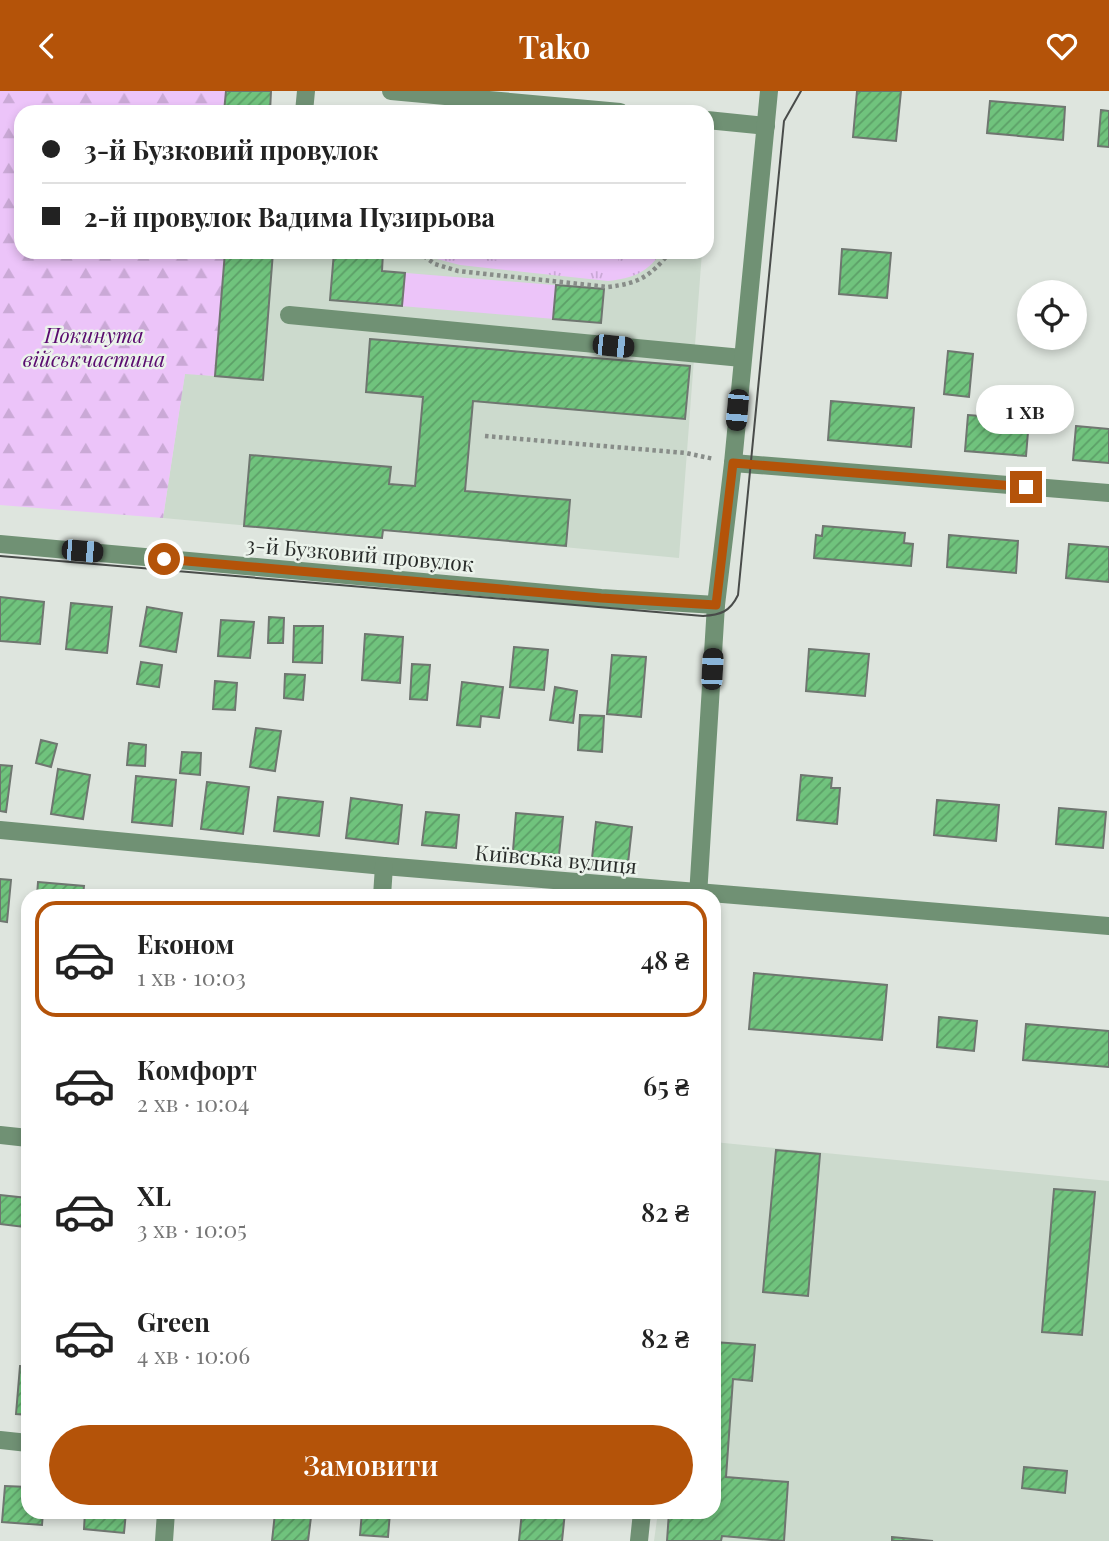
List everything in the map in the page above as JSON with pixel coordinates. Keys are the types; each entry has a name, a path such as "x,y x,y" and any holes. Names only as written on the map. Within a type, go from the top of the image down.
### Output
{"street":[{"path":"391,91 501,96 568,105"},
{"path":"698,889 716,605 733,463 769,91"},
{"path":"714,121 766,125"},
{"path":"289,315 742,358"},
{"path":"733,463 1109,493"},
{"name":"3-й Бузковий провулок","path":"0,544 601,598 716,605"},
{"name":"Київська вулиця","path":"0,830 642,889"},
{"path":"382,889 384,866"},
{"name":"Київська вулиця","path":"721,896 1109,926"},
{"path":"0,1135 21,1137"},
{"path":"0,1440 21,1442"},
{"path":"163,1541 165,1519"},
{"path":"639,1541 641,1519"}],"path":[{"path":"428,259 458,271 608,287 633,284 655,271 664,259"},
{"path":"485,436 686,453 733,463"}],"shaded area":[{"path":"224,259 701,259 679,558 384,530 382,538 163,518 185,373 214,376"},
{"path":"721,1143 1109,1181 1109,1541 654,1541 657,1519 721,1519"}],"green space":[{"name":"Покинута військчастина","path":"0,91 226,91 225,105 14,105 14,259 224,259 215,376 185,374 163,518 0,505"},
{"path":"333,259 383,259 382,271 604,289 601,323 330,300"},
{"path":"437,259 656,259 639,273 608,281 460,265"},
{"path":"489,259 618,259 617,273"}],"building":[{"path":"226,91 271,91 270,105 225,105"},
{"path":"857,91 901,91 896,141 853,137"},
{"path":"990,101 1065,107 1063,140 987,133"},
{"path":"1101,110 1109,111 1109,147 1098,146"},
{"path":"842,249 891,253 887,298 839,294"},
{"path":"224,259 272,259 263,380 215,376"},
{"path":"333,259 383,259 382,271 405,273 402,306 330,300"},
{"path":"556,285 604,289 601,323 553,319"},
{"path":"370,339 690,366 685,419 473,401 465,491 570,500 566,546 383,530 382,538 244,526 250,455 391,467 389,484 415,486 423,397 366,392"},
{"path":"948,351 973,354 969,397 944,394"},
{"path":"831,401 914,408 911,447 828,440"},
{"path":"968,415 1029,420 1026,456 965,451"},
{"path":"1076,426 1109,429 1109,463 1073,460"},
{"path":"823,526 905,533 904,543 913,544 911,566 814,558 816,535 822,536"},
{"path":"949,535 1018,541 1016,573 947,567"},
{"path":"1069,544 1109,547 1109,582 1066,578"},
{"path":"0,597 44,602 40,644 0,641"},
{"path":"71,603 112,607 107,653 66,649"},
{"path":"147,607 182,613 176,652 140,646"},
{"path":"269,617 284,618 283,643 268,643"},
{"path":"221,620 254,622 250,658 218,656"},
{"path":"294,626 323,626 322,663 293,662"},
{"path":"365,634 403,637 400,683 362,680"},
{"path":"514,647 548,650 544,690 510,687"},
{"path":"809,649 869,654 865,696 806,691"},
{"path":"612,655 646,657 641,717 607,714"},
{"path":"141,662 162,665 159,687 137,684"},
{"path":"412,664 430,665 427,700 410,699"},
{"path":"285,674 305,675 303,700 284,698"},
{"path":"215,681 237,683 235,710 213,709"},
{"path":"462,682 503,687 499,718 481,716 480,727 457,725"},
{"path":"555,687 577,691 573,723 550,720"},
{"path":"580,715 604,716 602,752 578,750"},
{"path":"256,728 281,731 275,771 250,767"},
{"path":"41,740 57,744 51,767 36,763"},
{"path":"129,743 146,745 145,766 127,765"},
{"path":"182,752 201,753 200,775 180,773"},
{"path":"0,765 12,766 6,812 0,811"},
{"path":"58,769 90,775 83,819 51,814"},
{"path":"801,775 832,778 831,788 840,788 837,824 797,820"},
{"path":"136,776 176,780 172,826 132,822"},
{"path":"207,782 249,787 243,834 201,829"},
{"path":"278,797 323,802 319,836 274,831"},
{"path":"351,798 402,805 398,844 346,838"},
{"path":"937,800 999,805 996,841 934,835"},
{"path":"1059,808 1106,812 1103,848 1056,844"},
{"path":"426,812 459,815 456,848 422,845"},
{"path":"516,813 563,817 559,855 513,851"},
{"path":"596,822 632,827 628,863 592,858"},
{"path":"0,879 11,880 7,922 0,921"},
{"path":"38,882 84,886 84,889 38,889"},
{"path":"754,973 887,985 882,1040 749,1029"},
{"path":"939,1017 977,1021 974,1051 937,1047"},
{"path":"1026,1024 1109,1031 1109,1067 1023,1060"},
{"path":"776,1150 820,1154 808,1296 763,1292"},
{"path":"1054,1189 1095,1192 1082,1335 1042,1332"},
{"path":"0,1195 21,1197 21,1227 0,1224"},
{"path":"721,1343 755,1345 752,1381 733,1379 726,1477 788,1482 784,1541 722,1536 721,1541 667,1541 669,1519 721,1519"},
{"path":"20,1366 21,1414 16,1414"},
{"path":"1024,1467 1067,1471 1065,1493 1022,1488"},
{"path":"5,1486 21,1487 21,1519 42,1519 42,1525 2,1522"},
{"path":"85,1519 125,1519 124,1533 84,1529"},
{"path":"274,1519 311,1519 308,1541 272,1541"},
{"path":"361,1519 389,1519 388,1537 360,1535"},
{"path":"521,1519 564,1519 562,1541 519,1541"},
{"path":"892,1537 933,1541 892,1541"}],"tram line":[{"path":"0,556 703,616 724,611 738,595 784,121 801,91"}],"route":[{"path":"164,559 601,598 716,605 733,463 1026,487"}]}
